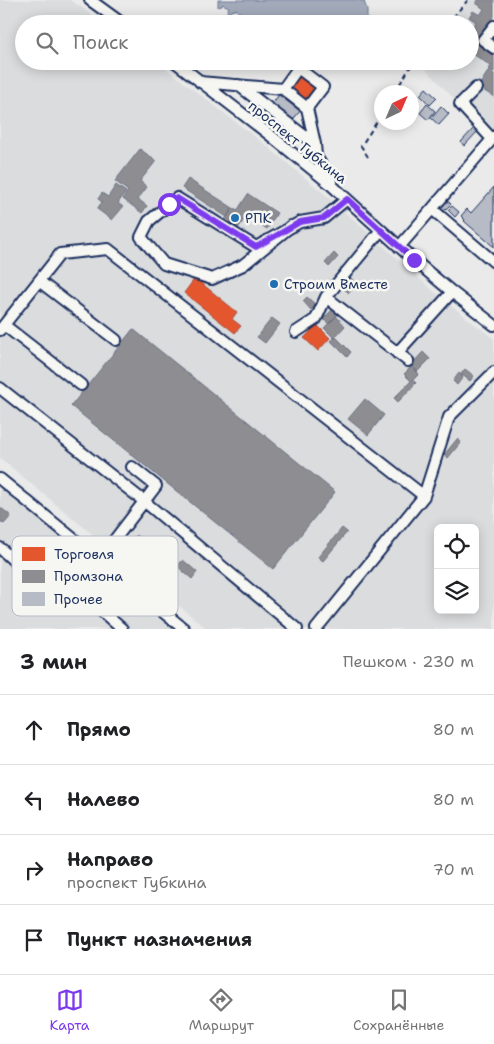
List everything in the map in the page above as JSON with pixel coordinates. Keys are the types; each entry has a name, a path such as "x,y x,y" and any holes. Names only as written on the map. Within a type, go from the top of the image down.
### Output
{"street":[{"path":"90,0 111,15"},
{"path":"494,26 483,40 494,48"},
{"name":"проспект Губкина","path":"185,70 270,135 337,190 399,247 494,325"},
{"path":"283,89 297,70"},
{"path":"301,70 323,87 307,108"},
{"path":"200,82 283,89 307,108 316,156 337,190"},
{"path":"238,85 315,144"},
{"path":"399,247 493,138 460,104 476,88"},
{"path":"291,226 243,265 212,278 164,264 141,237 149,221 177,198 256,247 291,226 300,222 324,218 347,199"},
{"path":"432,208 494,262"},
{"path":"296,332 316,319 326,297 381,230"},
{"path":"81,386 2,328 60,254 108,249 424,496"},
{"path":"39,281 116,340"},
{"path":"397,353 452,292"},
{"path":"326,297 408,360"},
{"path":"316,629 424,496 449,417 494,372"},
{"path":"0,388 145,502 297,629"},
{"path":"118,536 156,486 132,467"},
{"path":"0,479 70,536"},
{"path":"0,548 12,559"},
{"path":"107,616 122,629"},
{"path":"168,616 184,629"}],"path":[{"path":"455,15 468,0"},
{"path":"399,85 408,70"},
{"path":"368,157 361,146 374,126"}],"shaded area":[{"path":"0,0 70,0 92,15 15,15 15,70 168,70 263,143 321,191 445,301 494,339 494,629 207,629 178,605 178,536 94,536 0,458"},
{"path":"468,0 494,0 494,140 427,70 479,70 479,15 455,15"},
{"path":"0,470 80,536 12,536 12,616 176,616 192,629 0,629"}],"water":[{"path":"218,0 359,0 364,1 367,15 246,15 237,11 237,9 229,13 227,12 229,7 222,4 222,6 218,7"}],"building: Торговля":[{"path":"299,76 314,88 305,100 290,88"},
{"path":"195,278 237,312 232,319 241,326 235,333 184,293"},
{"path":"317,325 330,338 318,351 304,338"}],"building: Промзона":[{"path":"478,0 494,0 494,16 479,38 479,15 470,15 473,11 480,15 484,9 476,3"},
{"path":"479,45 494,55 494,72 489,69 491,66 479,58"},
{"path":"489,70 494,74 494,97 478,87"},
{"path":"140,149 156,161 140,181 147,187 138,199 147,206 142,213 123,199 128,191 115,181"},
{"path":"188,179 233,208 227,217 182,188"},
{"path":"116,185 126,192 118,203 123,207 112,220 97,209 102,202 98,199 102,193 108,197"},
{"path":"248,194 277,213 267,229 247,215 237,230 224,221 233,208 237,211"},
{"path":"334,253 338,257 329,267 325,263"},
{"path":"351,278 357,285 349,293 342,287"},
{"path":"307,297 316,305 311,310 303,301"},
{"path":"333,309 338,314 329,324 323,319"},
{"path":"336,316 345,326 334,338 324,328"},
{"path":"272,318 280,324 265,343 257,337"},
{"path":"133,329 335,492 273,569 71,406"},
{"path":"336,337 351,352 347,357 331,341"},
{"path":"423,352 430,359 417,372 411,365"},
{"path":"412,366 419,374 413,380 416,383 398,402 394,398 411,381 404,374"},
{"path":"465,369 474,376 470,381 461,374"},
{"path":"459,373 463,377 457,385 453,381"},
{"path":"365,399 384,415 368,435 348,419"},
{"path":"457,439 461,442 448,458 444,455"},
{"path":"0,507 11,516 4,524 0,521"},
{"path":"342,528 347,532 323,561 318,557"},
{"path":"183,560 197,572 192,579 178,565"}],"building: Прочее":[{"path":"426,88 437,98 430,105 420,95"},
{"path":"279,95 300,111 291,122 270,106"},
{"path":"427,104 435,111 428,120 420,113"},
{"path":"441,106 449,114 439,125 431,118"},
{"path":"474,128 478,131 464,146 461,142"},
{"path":"494,187 494,247 464,221 461,216 467,209 471,213"},
{"path":"445,199 451,204 442,213 437,208"},
{"path":"452,206 459,212 455,217 448,210"}],"place":[{"name":"РПК","path":"235,218"},
{"name":"Строим Вместе","path":"274,284"}],"route":[{"path":"169,204 177,198 256,247 300,222 324,218 347,199 414,260"}]}
